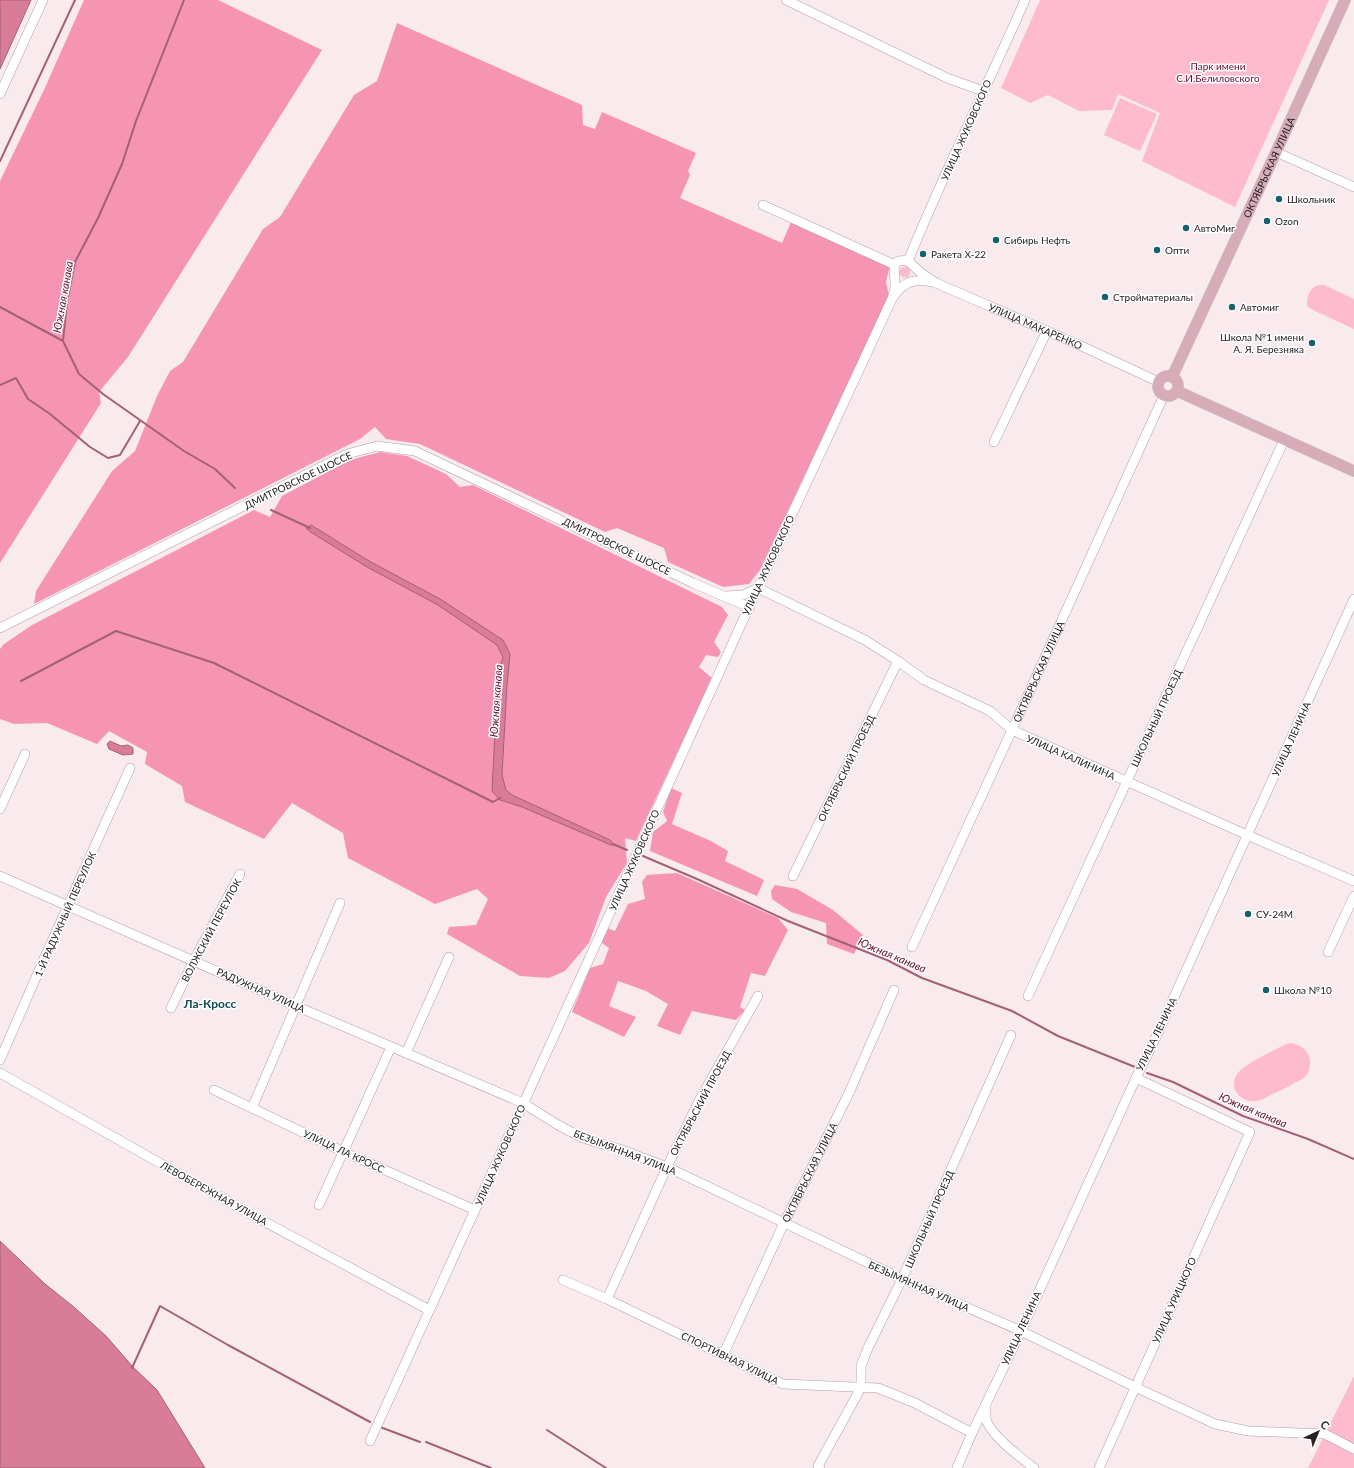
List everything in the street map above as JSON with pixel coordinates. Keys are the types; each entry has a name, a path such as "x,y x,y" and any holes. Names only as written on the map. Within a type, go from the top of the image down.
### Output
{"main road":[{"name":"ОКТЯБРЬСКАЯ УЛИЦА","path":"1172,377 1345,0"},
{"path":"1164,377 1172,377 1178,383 1177,391 1171,396 1164,395 1158,390 1159,382 1164,377"},
{"path":"1177,391 1354,471"}],"street":[{"path":"0,94 43,0"},
{"path":"786,0 947,78 983,91"},
{"name":"УЛИЦА ЖУКОВСКОГО","path":"912,264 921,229 1026,0"},
{"path":"1276,152 1354,187"},
{"path":"763,205 895,265"},
{"path":"891,301 896,293 909,282 915,277 916,272 912,264 901,261 895,265 893,271 894,278 900,282 909,282 923,281 936,283"},
{"name":"УЛИЦА МАКАРЕНКО","path":"912,264 921,273 936,283 1159,382"},
{"name":"УЛИЦА ЖУКОВСКОГО","path":"370,1441 748,607 891,301 895,285 894,278"},
{"path":"994,442 1047,331"},
{"name":"ОКТЯБРЬСКАЯ УЛИЦА","path":"912,947 1164,395"},
{"name":"ШКОЛЬНЫЙ ПРОЕЗД","path":"1028,996 1284,440"},
{"name":"ДМИТРОВСКОЕ ШОССЕ","path":"0,628 348,454 377,446 415,451 722,596 743,595 758,588"},
{"name":"УЛИЦА КАЛИНИНА","path":"758,588 865,640 924,680 990,711 1012,730 1126,782 1354,881"},
{"path":"722,596 748,607"},
{"name":"УЛИЦА ЛЕНИНА","path":"956,1468 1021,1331 1156,1037 1354,599"},
{"name":"ОКТЯБРЬСКИЙ ПРОЕЗД","path":"793,876 898,661"},
{"path":"0,809 26,754"},
{"name":"1-Й РАДУЖНЫЙ ПЕРЕУЛОК","path":"0,1060 130,768"},
{"name":"ВОЛЖСКИЙ ПЕРЕУЛОК","path":"171,1008 194,960 240,874"},
{"name":"РАДУЖНАЯ УЛИЦА","path":"0,876 296,1006 523,1103"},
{"path":"1328,952 1354,896"},
{"path":"252,1108 340,903"},
{"path":"406,1052 449,957"},
{"name":"ОКТЯБРЬСКАЯ УЛИЦА","path":"723,1355 784,1223 849,1093 894,990"},
{"name":"ОКТЯБРЬСКИЙ ПРОЕЗД","path":"607,1299 667,1167 699,1102 758,996"},
{"name":"ШКОЛЬНЫЙ ПРОЕЗД","path":"819,1467 861,1386 861,1366 868,1348 902,1279 1011,1035"},
{"path":"319,1205 391,1047"},
{"name":"ЛЕВОБЕРЕЖНАЯ УЛИЦА","path":"0,1073 254,1216 429,1310"},
{"name":"УЛИЦА УРИЦКОГО","path":"1099,1468 1250,1132 1136,1078"},
{"name":"УЛИЦА ЛА КРОСС","path":"214,1090 344,1152 475,1210"},
{"name":"БЕЗЫМЯННАЯ УЛИЦА","path":"523,1103 558,1126 583,1138 622,1150 667,1167 902,1279 1021,1331 1214,1424 1248,1431 1325,1434 1354,1449"},
{"name":"СПОРТИВНАЯ УЛИЦА","path":"563,1280 607,1299 783,1384 861,1386 878,1388 915,1403 972,1433"},
{"path":"986,1405 986,1420 992,1431 1034,1468"}],"green space":[{"name":"Парк имени С.И.Белиловского","path":"1040,0 1329,0 1235,207 1142,161 1160,113 1118,94 1112,110 1079,111 1048,95 1030,103 1001,88"},
{"path":"1120,98 1157,114 1140,151 1104,135"},
{"path":"903,267 907,267 909,268 909,276 903,277 900,274 900,270"},
{"path":"1318,285 1324,285 1354,299 1354,329 1307,306 1309,293 1312,288"},
{"path":"1291,1043 1303,1048 1309,1057 1310,1066 1305,1077 1265,1098 1254,1101 1242,1098 1236,1092 1234,1080 1244,1067 1284,1045"},
{"path":"1354,1376 1354,1468 1308,1468"}],"shaded area":[{"path":"0,0 31,0 0,69"},
{"path":"84,0 218,0 322,50 128,357 99,392 101,403 0,563 0,181 43,92"},
{"path":"397,23 582,105 583,125 595,129 602,112 696,153 688,171 690,175 680,198 782,243 791,222 890,265 886,282 889,296 760,570 749,584 723,587 668,562 664,548 617,528 605,532 420,444 386,439 375,427 360,439 34,604 36,591 112,471 135,451 157,396 170,371 183,362 263,229 280,217 354,95 377,81"},
{"path":"380,452 407,456 446,474 460,487 473,485 722,607 728,615 714,642 721,652 718,657 706,655 699,667 712,678 636,841 625,838 627,863 606,897 589,943 565,971 549,978 520,976 447,934 449,927 476,925 488,899 477,889 435,904 348,858 343,833 292,803 264,839 185,802 182,786 145,764 147,752 109,731 97,744 47,723 14,724 0,719 0,649 4,644 32,625 254,510 270,517 282,496 350,460"},
{"path":"311,525 369,561 440,599 503,640 510,654 502,775 506,790 512,795 610,840 614,845 522,807 500,800 492,791 498,674 503,657 497,645 438,605 367,567 309,531 306,528"},
{"path":"110,741 121,746 128,745 133,748 133,754 123,755 109,749 107,744"},
{"path":"671,788 682,793 672,824 711,841 728,851 725,861 764,880 757,896 650,851 653,832 667,821 663,812"},
{"path":"677,873 778,918 788,930 765,976 751,973 740,1007 745,1010 736,1020 692,1011 680,1035 657,1026 668,1004 646,991 618,981 609,1006 636,1017 624,1037 572,1012 590,968 603,964 609,948 598,940 605,927 615,931 628,904 645,899 642,882 647,875"},
{"path":"775,885 797,889 833,910 863,935 854,954 827,944 826,923 791,912 772,899 771,891"},
{"path":"0,1241 45,1284 106,1336 133,1367 157,1390 205,1468 0,1468"}],"waterway":[{"path":"0,161 75,0"},
{"name":"Южная канава","path":"184,0 136,121 122,164 98,218 75,262 67,302 63,341 79,374 103,394 184,451 215,469 235,488"},
{"path":"0,307 63,341"},
{"path":"0,385 16,378 28,399 50,414 90,447 108,458 120,455 140,421"},
{"name":"Южная канава","path":"271,510 310,528"},
{"path":"21,681 116,631 214,663 493,802 500,798"},
{"name":"Южная канава","path":"613,844 627,850"},
{"name":"Южная канава","path":"643,856 788,921 887,960 922,978 1012,1011 1058,1036 1135,1067"},
{"name":"Южная канава","path":"1147,1073 1173,1082 1243,1116 1308,1139 1354,1159"},
{"path":"132,1368 160,1306 228,1345 370,1422"},
{"path":"380,1427 420,1442"},
{"path":"547,1430 606,1468"},
{"path":"426,1442 491,1468"}],"place":[{"name":"Школьник","path":"1279,199"},
{"name":"Ozon","path":"1267,221"},
{"name":"АвтоМиг","path":"1186,228"},
{"name":"Сибирь Нефть","path":"996,240"},
{"name":"Опти","path":"1157,250"},
{"name":"Ракета Х-22","path":"923,254"},
{"name":"Стройматериалы","path":"1105,297"},
{"name":"Автомиг","path":"1232,307"},
{"name":"Школа №1 имени А. Я. Березняка","path":"1312,343"},
{"name":"СУ-24М","path":"1248,914"},
{"name":"Школа №10","path":"1266,990"}],"district":[{"name":"Ла-Кросс","path":"210,1004"}]}
